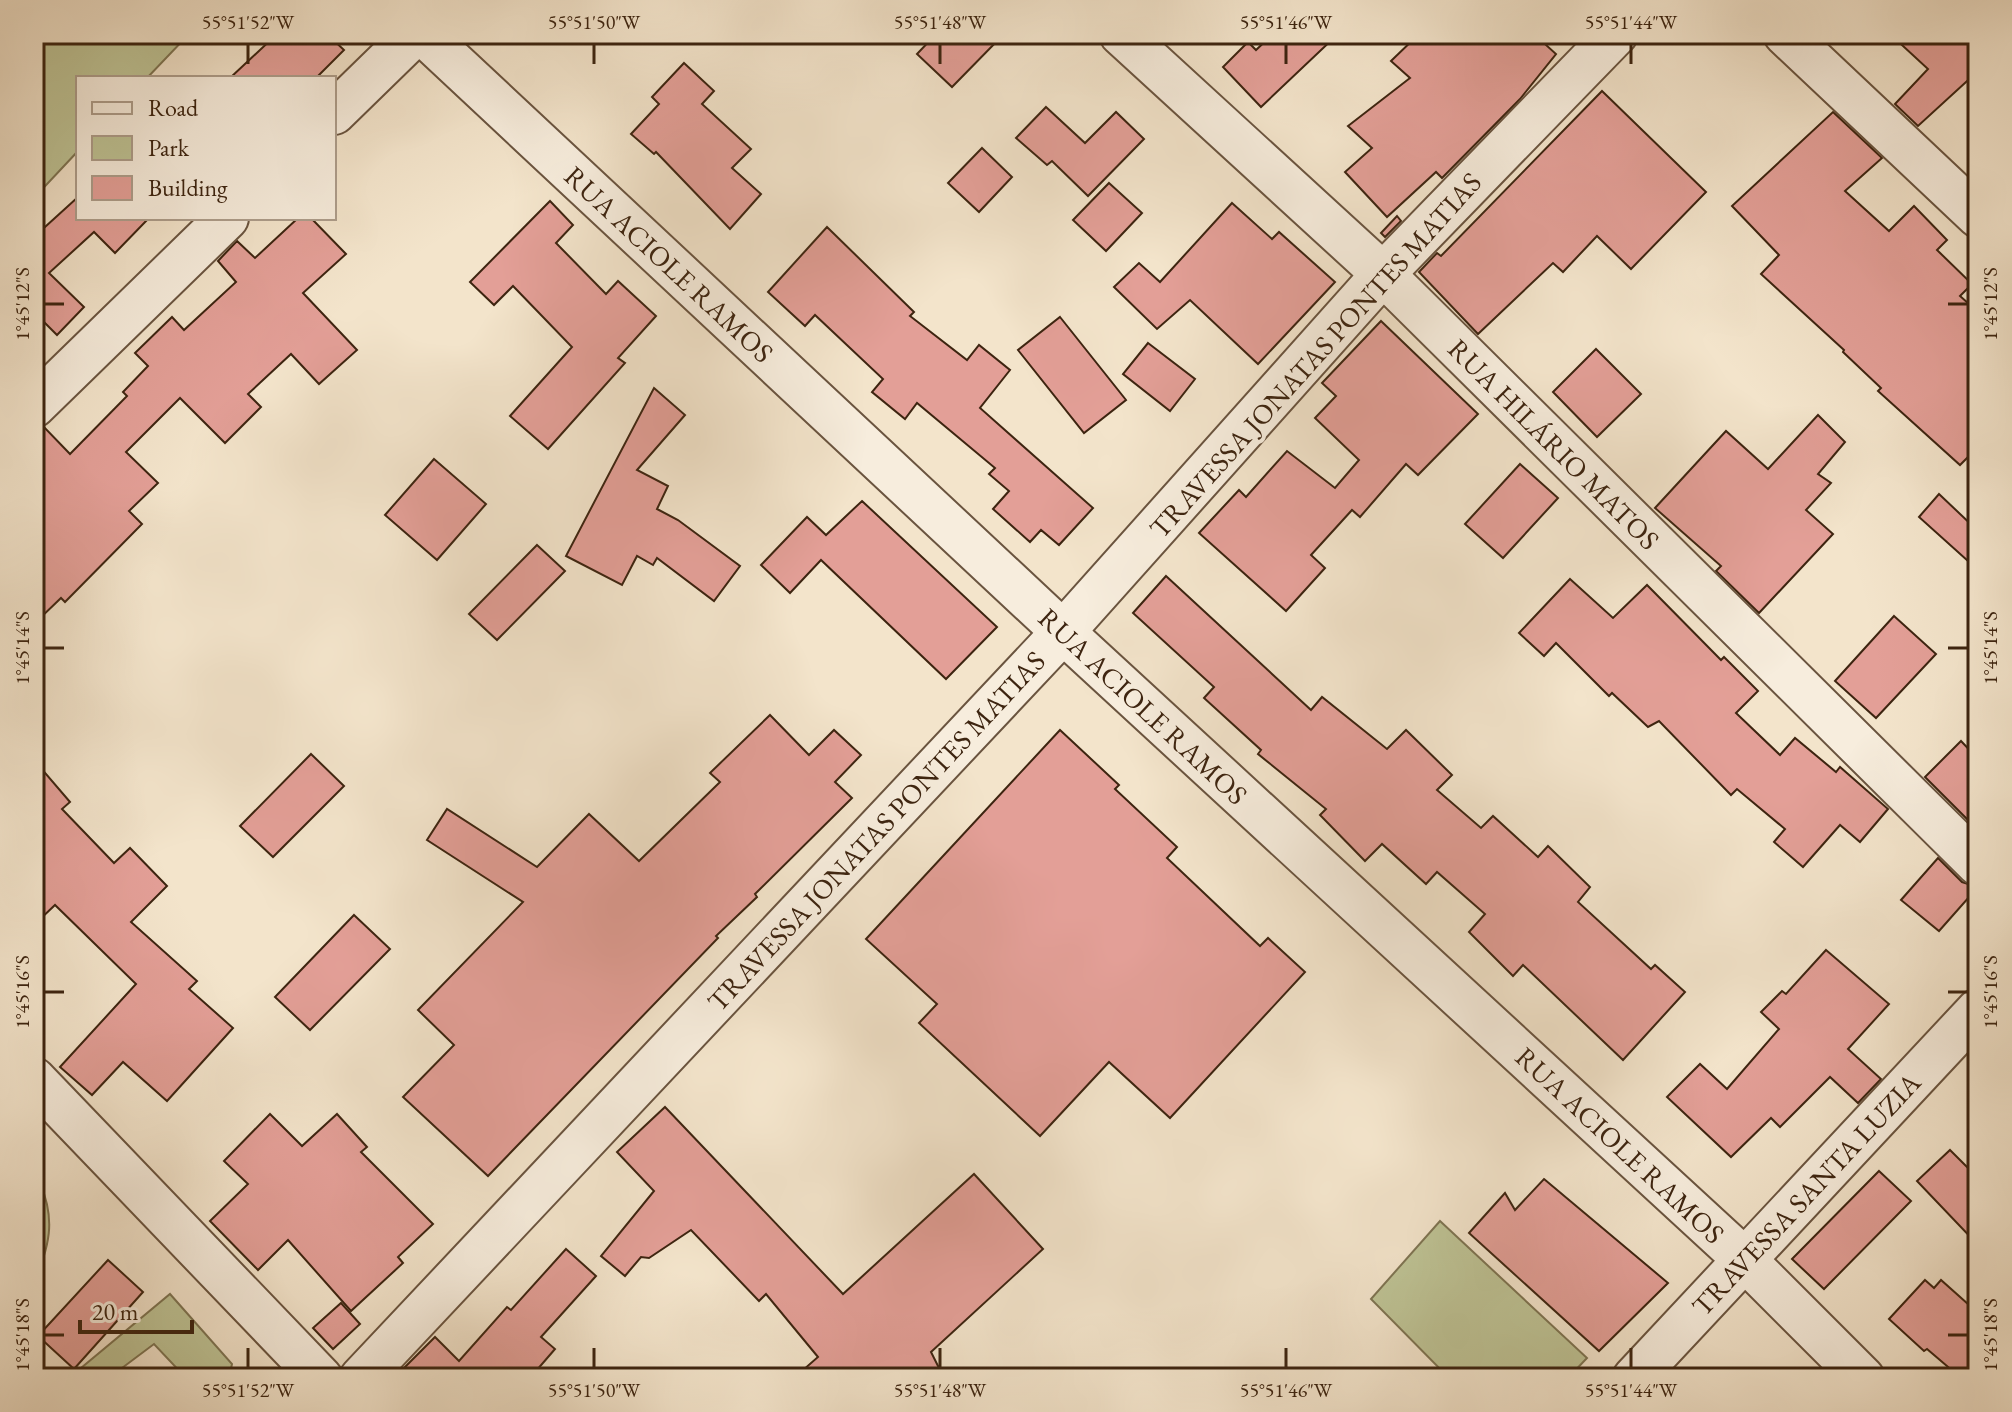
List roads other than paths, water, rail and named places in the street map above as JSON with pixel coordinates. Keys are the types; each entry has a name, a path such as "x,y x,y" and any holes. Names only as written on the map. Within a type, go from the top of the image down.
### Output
{"street":[{"path":"336,111 415,34"},
{"name":"RUA ACIOLE RAMOS","path":"423,34 1063,632 1744,1259 1863,1378"},
{"name":"RUA HILÁRIO MATOS","path":"1121,34 1383,274 1978,864"},
{"name":"TRAVESSA JONATAS PONTES MATIAS","path":"361,1378 1063,632 1383,274 1616,34"},
{"path":"1785,34 1978,216"},
{"path":"34,406 225,220"},
{"name":"TRAVESSA SANTA LUZIA","path":"1634,1378 1978,1010"},
{"path":"34,1079 321,1378"}]}
